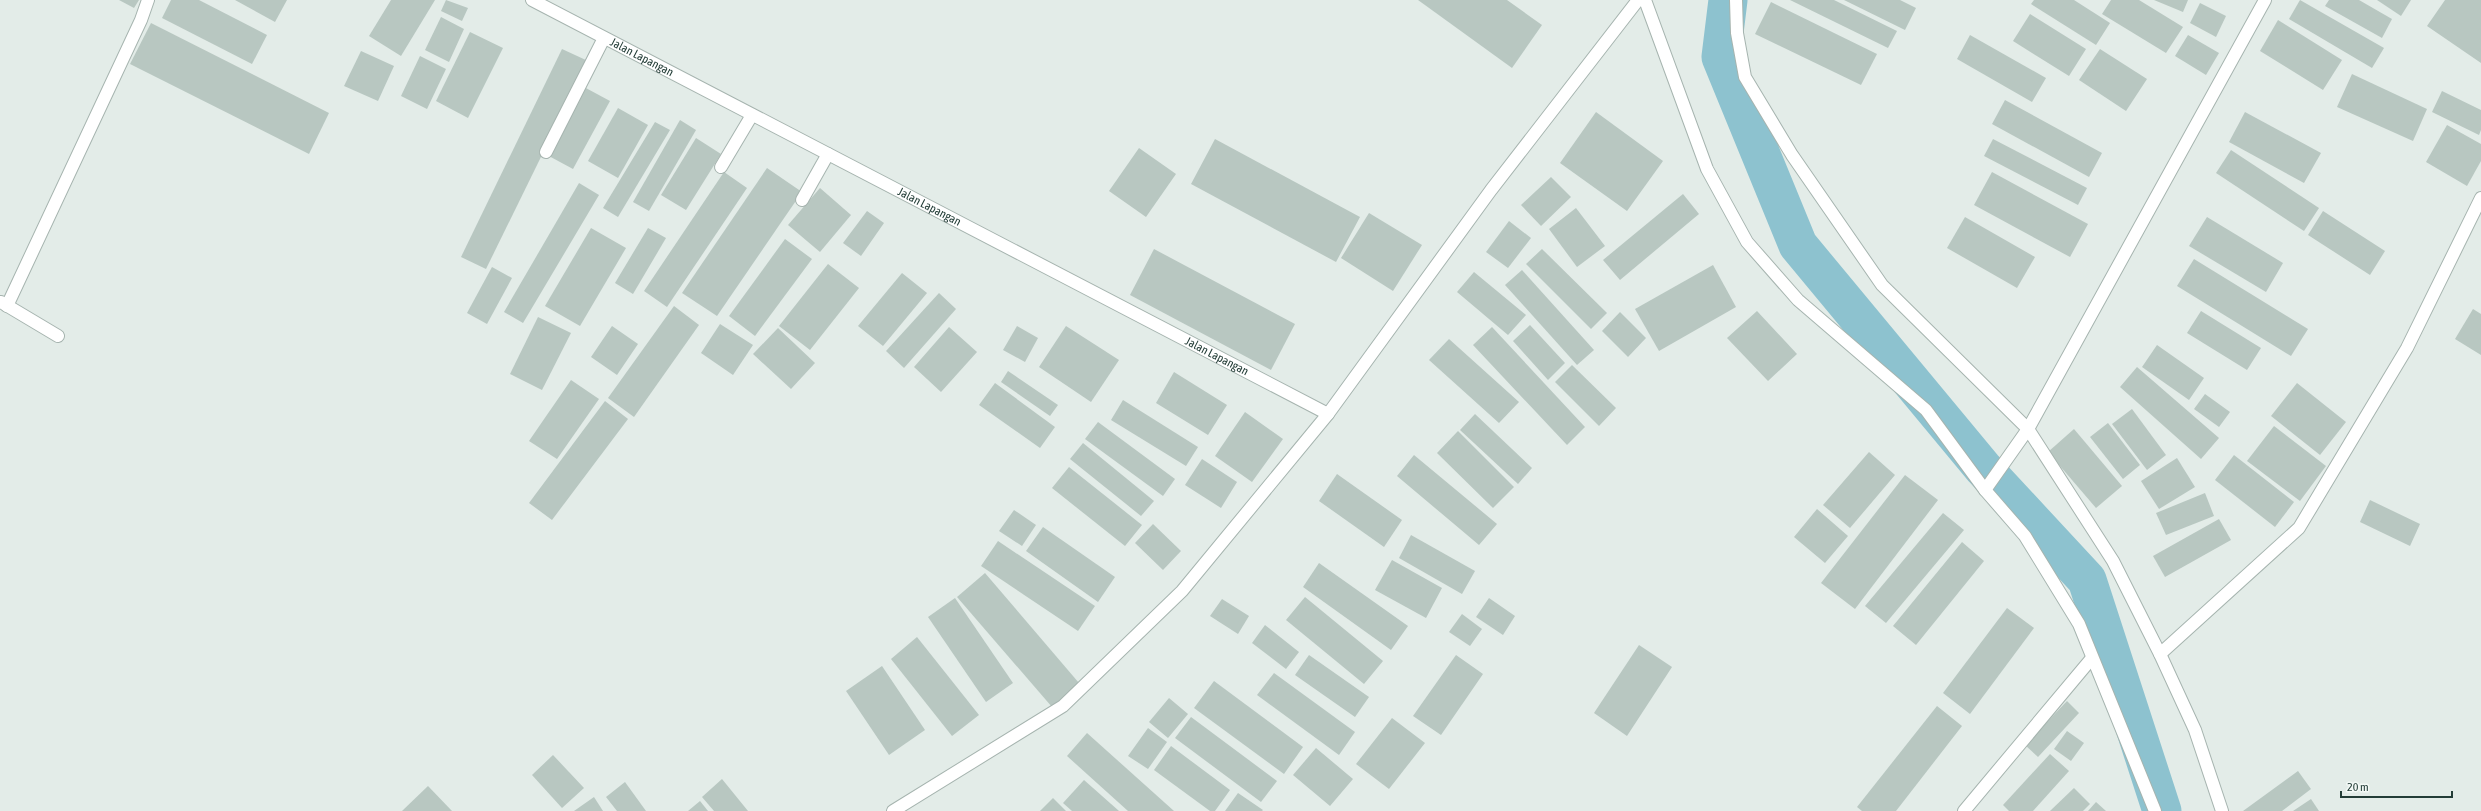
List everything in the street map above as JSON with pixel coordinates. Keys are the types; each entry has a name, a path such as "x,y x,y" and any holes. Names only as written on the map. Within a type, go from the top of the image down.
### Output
{"street":[{"path":"58,336 4,304 148,0"},
{"name":"Jalan Lapangan","path":"532,0 1328,414"},
{"path":"893,811 1063,706 1182,592 1328,414 1490,190 1638,0"},
{"path":"1645,0 1707,169 1748,242 1798,300 1926,410 1988,486 2025,536 2079,624 2155,811"},
{"path":"1736,0 1737,33 1745,76 1796,162 1882,286 2028,429 2113,561 2160,654 2195,730 2222,811"},
{"path":"1988,486 2028,429 2265,0"},
{"path":"546,152 604,38"},
{"path":"721,167 752,115"},
{"path":"802,200 828,154"},
{"path":"2160,654 2299,528 2407,348 2481,198"},
{"path":"1964,811 2092,658"}],"building":[{"path":"119,0 139,0 134,8"},
{"path":"171,0 199,0 267,35 252,64 162,18"},
{"path":"235,0 287,0 275,22"},
{"path":"391,0 435,0 401,56 369,36"},
{"path":"446,0 468,8 462,21 441,11"},
{"path":"1418,0 1507,0 1542,25 1512,68"},
{"path":"1790,0 1834,0 1897,31 1888,48"},
{"path":"1844,0 1900,0 1916,8 1905,30"},
{"path":"2034,0 2074,0 2110,23 2096,45 2031,4"},
{"path":"2111,0 2139,0 2183,27 2166,53 2102,14"},
{"path":"2154,0 2188,0 2183,12"},
{"path":"2300,0 2384,48 2372,68 2289,19"},
{"path":"2329,0 2359,0 2392,19 2382,38 2325,6"},
{"path":"2377,0 2411,0 2401,16"},
{"path":"2445,0 2481,0 2481,63 2427,26"},
{"path":"1771,2 1877,54 1861,85 1755,34"},
{"path":"2200,3 2226,16 2216,37 2190,23"},
{"path":"2030,14 2086,49 2069,76 2013,41"},
{"path":"441,17 464,29 449,62 425,50"},
{"path":"2278,20 2342,60 2323,90 2260,51"},
{"path":"151,23 329,113 309,154 130,64"},
{"path":"470,32 503,48 468,118 436,101"},
{"path":"1970,35 2046,78 2032,102 1957,59"},
{"path":"2188,35 2219,53 2206,75 2175,56"},
{"path":"562,49 588,61 486,269 461,257"},
{"path":"2100,49 2147,79 2126,111 2079,80"},
{"path":"361,51 394,66 378,101 344,86"},
{"path":"420,56 446,69 427,109 401,96"},
{"path":"2352,74 2427,109 2413,141 2337,107"},
{"path":"584,87 610,101 573,169 547,155"},
{"path":"2442,91 2481,110 2481,130 2479,135 2432,112"},
{"path":"2005,100 2102,153 2089,177 1992,124"},
{"path":"618,108 648,125 618,178 588,161"},
{"path":"1596,112 1663,161 1627,211 1560,163"},
{"path":"2245,112 2321,153 2304,183 2229,142"},
{"path":"680,120 696,130 649,211 633,202"},
{"path":"655,122 670,130 618,217 603,208"},
{"path":"2447,125 2481,144 2481,161 2467,186 2426,162"},
{"path":"696,138 721,154 686,210 661,195"},
{"path":"1215,139 1360,217 1336,262 1191,184"},
{"path":"1993,139 2087,188 2078,205 1984,156"},
{"path":"1139,148 1176,174 1146,217 1109,191"},
{"path":"2231,150 2319,208 2304,231 2216,173"},
{"path":"767,168 802,192 717,316 682,293"},
{"path":"724,172 747,188 667,307 644,291"},
{"path":"1992,172 2088,224 2070,257 1974,205"},
{"path":"1551,177 1571,197 1541,226 1521,205"},
{"path":"579,183 599,195 523,323 504,312"},
{"path":"820,188 851,215 820,252 788,225"},
{"path":"1683,194 1699,214 1620,280 1603,260"},
{"path":"1576,208 1605,246 1577,267 1549,229"},
{"path":"867,211 884,223 861,256 843,243"},
{"path":"2323,211 2385,251 2370,275 2308,235"},
{"path":"1369,213 1422,245 1393,291 1341,258"},
{"path":"1965,217 2035,257 2017,288 1947,248"},
{"path":"2207,217 2283,263 2266,292 2189,246"},
{"path":"1509,221 1531,238 1508,268 1486,252"},
{"path":"591,228 626,248 580,326 545,306"},
{"path":"648,228 666,238 633,294 615,283"},
{"path":"785,239 812,259 755,336 729,316"},
{"path":"1154,249 1295,324 1271,370 1130,295"},
{"path":"1542,249 1607,313 1591,329 1526,264"},
{"path":"2194,259 2308,329 2291,356 2177,286"},
{"path":"828,264 859,288 810,350 779,326"},
{"path":"1713,265 1736,307 1659,351 1635,309"},
{"path":"492,267 512,278 487,324 467,313"},
{"path":"1522,270 1594,350 1577,365 1505,285"},
{"path":"1474,272 1526,315 1508,335 1457,292"},
{"path":"902,273 927,293 883,346 858,326"},
{"path":"939,293 956,309 904,368 886,351"},
{"path":"674,306 699,325 634,417 608,398"},
{"path":"2473,309 2481,314 2481,355 2455,339"},
{"path":"1757,311 1797,354 1768,381 1727,338"},
{"path":"2201,311 2261,348 2247,370 2187,333"},
{"path":"1620,312 1646,338 1628,357 1602,331"},
{"path":"538,317 571,333 542,390 510,374"},
{"path":"720,324 753,345 733,375 701,353"},
{"path":"1530,325 1565,363 1548,380 1513,341"},
{"path":"612,326 638,344 617,375 591,357"},
{"path":"1017,326 1038,338 1025,362 1003,350"},
{"path":"1066,326 1119,360 1091,402 1039,367"},
{"path":"949,327 977,352 941,392 914,367"},
{"path":"1492,327 1585,427 1567,445 1473,345"},
{"path":"778,328 815,363 791,389 753,354"},
{"path":"1449,339 1519,402 1499,423 1429,360"},
{"path":"2157,345 2204,378 2189,400 2142,367"},
{"path":"1572,365 1616,408 1599,426 1555,382"},
{"path":"2137,367 2219,438 2201,459 2120,387"},
{"path":"1008,371 1058,405 1050,416 1001,382"},
{"path":"1174,372 1227,405 1208,435 1156,403"},
{"path":"571,380 599,399 557,459 529,441"},
{"path":"995,383 1055,427 1040,448 979,405"},
{"path":"2297,383 2346,422 2320,455 2271,416"},
{"path":"2205,394 2230,412 2219,427 2194,409"},
{"path":"1123,400 1198,447 1186,466 1111,420"},
{"path":"605,401 628,419 552,520 529,503"},
{"path":"2132,409 2166,455 2147,470 2112,424"},
{"path":"1245,412 1283,439 1252,482 1215,456"},
{"path":"1475,414 1532,468 1518,484 1460,430"},
{"path":"1098,422 1175,479 1163,496 1085,439"},
{"path":"2108,423 2140,465 2123,479 2090,437"},
{"path":"2274,426 2326,466 2300,501 2247,461"},
{"path":"2074,429 2122,486 2096,508 2048,452"},
{"path":"1458,431 1514,487 1493,508 1437,453"},
{"path":"1083,443 1154,501 1141,516 1070,459"},
{"path":"1869,452 1895,475 1850,528 1823,505"},
{"path":"1414,455 1497,524 1479,545 1397,476"},
{"path":"2234,455 2294,502 2275,527 2215,480"},
{"path":"2177,458 2195,487 2159,509 2141,481"},
{"path":"1202,459 1237,482 1221,508 1185,485"},
{"path":"1069,467 1142,525 1125,546 1052,488"},
{"path":"1337,474 1402,520 1384,547 1319,501"},
{"path":"1905,475 1938,500 1855,609 1821,583"},
{"path":"2205,493 2214,516 2166,535 2156,513"},
{"path":"2370,500 2420,524 2410,546 2360,522"},
{"path":"1817,509 1848,536 1825,563 1794,537"},
{"path":"1014,510 1036,525 1022,546 999,531"},
{"path":"1943,513 1964,530 1886,623 1865,606"},
{"path":"2219,519 2231,540 2165,577 2153,556"},
{"path":"1153,524 1181,551 1163,570 1135,543"},
{"path":"1043,527 1115,577 1098,602 1026,551"},
{"path":"1411,535 1475,571 1462,594 1399,558"},
{"path":"998,541 1095,606 1078,631 981,566"},
{"path":"1962,542 1984,561 1916,645 1893,626"},
{"path":"1392,560 1442,588 1426,618 1375,590"},
{"path":"1319,563 1408,626 1391,650 1303,587"},
{"path":"985,573 1079,683 1052,707 957,597"},
{"path":"1305,597 1383,661 1364,684 1286,620"},
{"path":"955,598 1013,683 986,702 928,617"},
{"path":"1489,598 1515,616 1503,635 1476,617"},
{"path":"1222,599 1249,616 1238,634 1210,616"},
{"path":"2007,608 2034,628 1970,714 1943,693"},
{"path":"1462,614 1482,629 1470,646 1449,632"},
{"path":"1265,625 1299,652 1286,669 1252,643"},
{"path":"917,637 979,715 952,736 891,659"},
{"path":"1639,645 1672,667 1627,736 1594,713"},
{"path":"1309,655 1369,697 1355,717 1295,675"},
{"path":"1456,655 1483,674 1441,735 1413,716"},
{"path":"882,666 925,730 889,755 846,691"},
{"path":"1274,673 1355,732 1339,755 1257,695"},
{"path":"1214,681 1303,747 1284,774 1194,708"},
{"path":"1169,698 1188,714 1168,738 1149,722"},
{"path":"2067,701 2079,713 2038,757 2025,745"},
{"path":"1937,706 1962,726 1896,811 1862,811 1857,807"},
{"path":"1191,717 1277,781 1261,802 1175,738"},
{"path":"1392,718 1425,743 1389,789 1356,764"},
{"path":"1148,728 1167,742 1148,769 1128,756"},
{"path":"2067,731 2084,743 2071,761 2054,749"},
{"path":"1087,733 1174,811 1128,811 1067,756"},
{"path":"1171,746 1230,790 1215,811 1210,811 1154,770"},
{"path":"1316,748 1353,779 1330,806 1293,775"},
{"path":"2050,754 2069,771 2033,811 2009,811 2003,805"},
{"path":"553,755 584,788 562,808 532,775"},
{"path":"2298,771 2311,789 2282,811 2243,811"},
{"path":"722,779 748,811 714,811 702,797"},
{"path":"1084,780 1119,811 1072,811 1063,803"},
{"path":"625,782 646,811 617,811 606,797"},
{"path":"428,786 452,811 402,811"},
{"path":"2074,788 2090,804 2083,811 2050,811"},
{"path":"1238,793 1263,810 1225,811"},
{"path":"594,797 603,811 574,811"},
{"path":"1053,798 1066,811 1040,811"},
{"path":"2311,799 2319,811 2293,811"},
{"path":"700,801 708,811 688,811"},
{"path":"2096,802 2106,811 2088,811"}],"waterway":[{"path":"1728,0 1721,57 1798,245 1983,468 2087,580 2162,811"}]}
